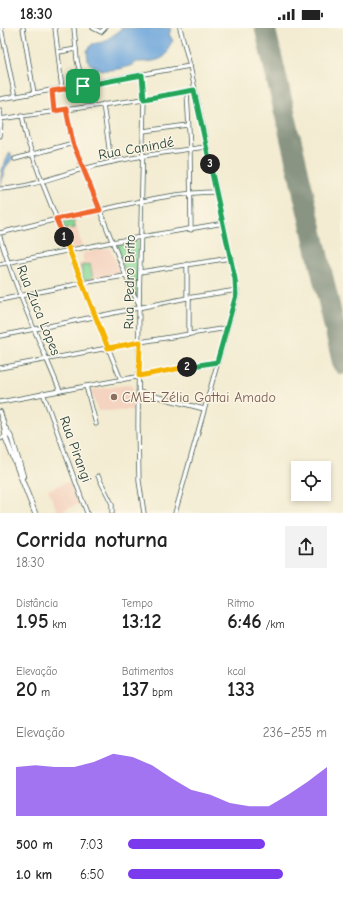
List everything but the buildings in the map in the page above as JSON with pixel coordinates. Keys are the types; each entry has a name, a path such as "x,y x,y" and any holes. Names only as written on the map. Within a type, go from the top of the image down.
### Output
{"street":[{"path":"1,28 15,97"},
{"path":"23,28 34,93"},
{"path":"55,28 59,52 62,89"},
{"path":"74,28 77,60 83,86"},
{"path":"93,28 101,32 105,28"},
{"path":"175,513 236,300 237,290 190,66 180,28"},
{"path":"59,52 76,49"},
{"path":"0,99 83,86 190,66"},
{"name":"Rua Pedro Brito","path":"142,75 144,131 139,305 139,481 144,513"},
{"path":"1,119 144,99 194,90"},
{"path":"52,91 54,111"},
{"path":"187,92 190,149 191,230"},
{"path":"103,104 111,162"},
{"path":"66,109 73,143 125,276 139,305"},
{"path":"0,110 0,136"},
{"path":"22,115 27,139 42,182 121,380"},
{"path":"144,131 188,125"},
{"path":"15,159 73,143"},
{"name":"Rua Canindé","path":"1,189 42,182 111,162 206,147"},
{"path":"0,233 56,219 141,201 217,192"},
{"path":"0,264 112,242 224,224"},
{"name":"Rua Zuca Lopes","path":"0,237 7,262 20,296 60,391"},
{"path":"140,272 231,258"},
{"path":"187,264 189,334"},
{"path":"0,300 82,283 125,276"},
{"path":"0,336 96,316 139,305 237,290"},
{"path":"0,368 47,358 227,328"},
{"path":"0,402 217,362"},
{"path":"86,386 96,424"},
{"path":"139,392 204,409"},
{"name":"Rua Pirangi","path":"43,394 87,513"},
{"path":"0,412 6,436 36,513"},
{"path":"4,426 12,440 36,513"},
{"path":"0,439 6,436"},
{"path":"98,476 112,504 112,513"}],"shaded area":[{"path":"75,220 82,247 71,249 60,223"},
{"path":"110,248 121,275 83,281 77,265 83,263 83,253"},
{"name":"CMEI Zélia Gattai Amado","path":"132,384 135,404 133,404 135,410 98,411 91,390"},
{"path":"72,480 81,503 58,513 48,490"}],"green space":[{"path":"74,221 75,228 64,229 63,223"},
{"path":"138,241 137,300 115,246"},
{"path":"90,264 93,278 83,280 81,266"}],"water":[{"path":"121,28 172,28 169,34 173,41 165,56 158,60 137,62 129,66 111,70 95,68 88,61 87,51 92,44 103,42 118,32"},
{"path":"10,152 13,158 5,168 0,189 2,169"}],"runway":[{"path":"265,28 343,364"}],"place":[{"name":"CMEI Zélia Gattai Amado","path":"114,397"}],"route":[{"path":"142,75 144,99 194,90 237,290 236,300 217,362 139,376 140,342 108,348 56,219 100,210 73,143 66,109 54,111 52,91 83,86 142,75"}]}
